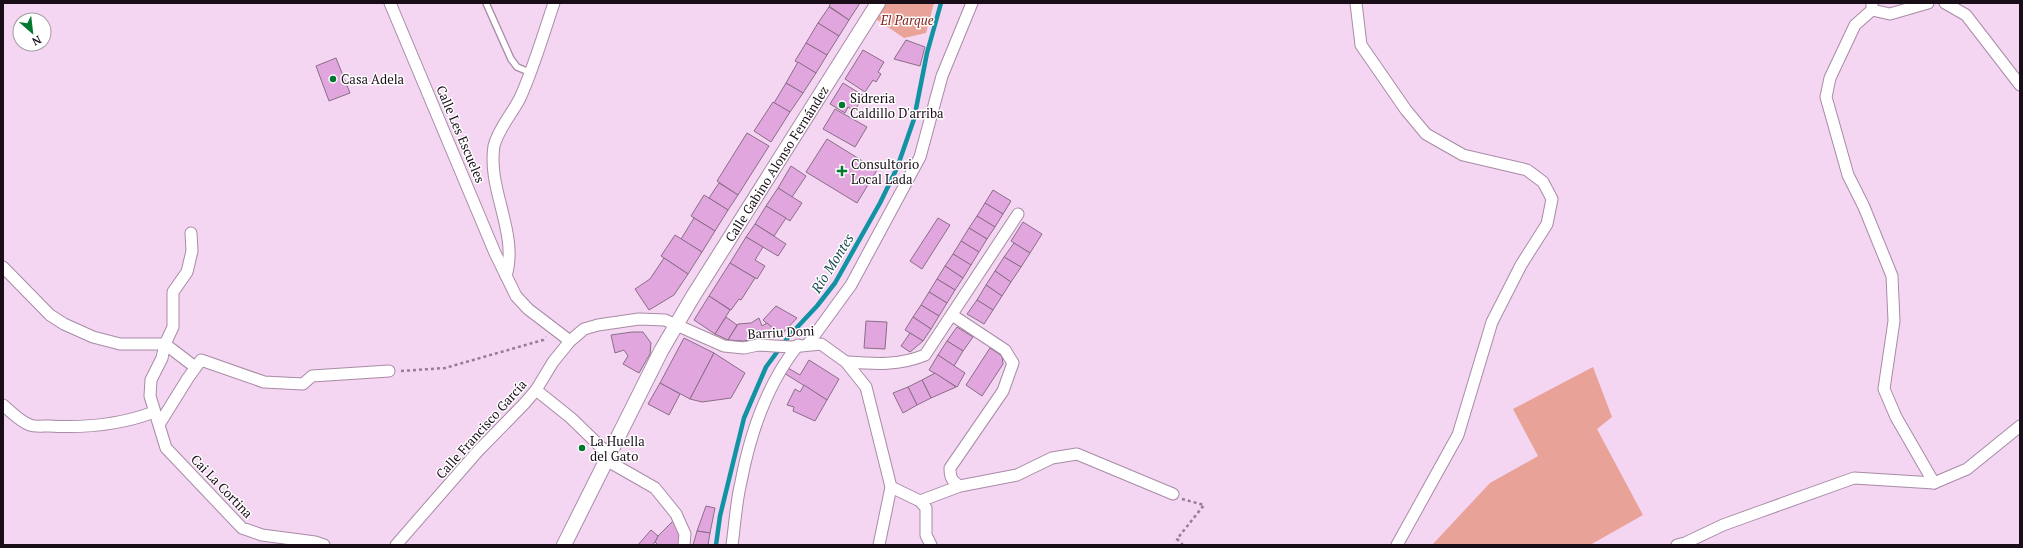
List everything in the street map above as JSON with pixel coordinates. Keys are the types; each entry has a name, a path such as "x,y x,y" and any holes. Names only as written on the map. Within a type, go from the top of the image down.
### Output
{"street":[{"name":"Calle Les Escueles","path":"390,3 495,253 516,296 528,309 570,341"},
{"name":"Calle Les Escueles","path":"506,276 509,265 508,248 506,229 493,163 494,146 504,124 520,97 554,3"},
{"name":"Calle Gabino Alonso Fernández","path":"564,545 607,457 676,325 878,3"},
{"path":"732,545 740,482 750,446 770,391 784,363 851,285 920,157 942,76 972,3"},
{"path":"1356,3 1361,45 1406,110 1426,134 1463,155 1527,170 1543,182 1552,199 1547,224 1521,265 1492,322 1458,435 1397,545"},
{"path":"1928,3 1890,14 1872,6 1855,25 1830,78 1826,97 1848,175 1864,207 1892,276 1894,321 1884,389 1896,417 1934,483"},
{"path":"1945,3 1966,15 2020,85"},
{"path":"846,362 879,364 909,362 925,355 1018,214"},
{"name":"Cai La Cortina","path":"191,233 192,251 187,272 173,292 174,327 165,344 162,358 151,380 150,396 154,412 160,423 166,448 172,457 205,487 242,528 262,535 315,542 324,545"},
{"path":"3,267 50,315 64,324 93,337 120,344 165,344 195,367"},
{"path":"952,315 1005,350 1013,363 1003,391 950,468 950,476 953,481 960,486"},
{"name":"Calle Francisco García","path":"395,544 478,451 536,390 553,362 570,341 584,329 598,325 639,319 665,320 676,325"},
{"name":"Barriu Doni","path":"676,325 724,346 744,348 758,345 772,346 821,344 846,362 866,387 891,487 879,545"},
{"path":"160,423 195,367 201,360 264,382 288,384 303,384 312,376 389,371"},
{"path":"536,390 566,414 607,457 655,488 676,514 685,534 684,545"},
{"path":"3,405 30,425 67,427 113,423 140,417 154,412"},
{"path":"1677,545 1685,544 1723,525 1854,478 1934,483 1967,469 2020,426"},
{"path":"920,501 960,486 1017,475 1052,458 1077,454 1173,494"},
{"path":"891,487 920,501 926,508 926,535 930,545"}],"lane":[{"path":"486,3 511,59 517,67 529,72"}],"path":[{"path":"389,371 445,368 543,340 554,329"},
{"path":"1173,494 1188,501 1204,504 1176,539 1183,545"}],"green space":[{"name":"El Parque","path":"878,3 934,3 926,33 904,38 870,15"},
{"path":"1593,367 1612,417 1597,429 1643,515 1590,545 1432,545 1490,483 1538,456 1513,409"}],"building":[{"path":"831,3 860,3 849,20 829,6"},
{"path":"829,7 849,20 839,36 818,23"},
{"path":"818,23 839,36 827,55 806,43"},
{"path":"906,40 925,47 920,66 894,59"},
{"path":"806,43 827,55 816,73 795,61"},
{"path":"863,50 884,62 878,72 881,74 876,82 873,80 865,92 845,79"},
{"name":"Casa Adela","path":"336,58 350,93 329,101 316,66"},
{"path":"798,62 816,73 803,93 786,83"},
{"path":"786,83 803,93 790,112 774,103"},
{"path":"843,83 864,96 854,111 848,107 845,113 830,104"},
{"path":"773,102 790,112 771,142 754,131"},
{"path":"835,109 867,127 855,147 823,129"},
{"path":"747,133 769,146 738,195 717,181"},
{"name":"Consultorio Local Lada","path":"827,139 877,170 857,203 806,172"},
{"path":"791,166 806,176 792,197 778,188"},
{"path":"719,183 738,195 728,210 709,198"},
{"path":"778,188 802,203 790,221 766,206"},
{"path":"993,190 1011,201 1003,214 985,203"},
{"path":"704,195 728,210 715,231 691,216"},
{"path":"985,203 1003,214 995,227 977,216"},
{"path":"766,206 786,218 774,236 755,224"},
{"path":"977,216 995,227 987,239 969,228"},
{"path":"694,218 715,231 702,252 681,239"},
{"path":"938,218 950,225 922,269 910,261"},
{"path":"1023,222 1042,234 1030,253 1011,241"},
{"path":"755,224 786,244 778,256 746,237"},
{"path":"969,228 987,239 979,252 961,241"},
{"path":"675,235 702,252 688,274 661,256"},
{"path":"746,237 763,247 755,260 765,266 757,279 730,263"},
{"path":"961,241 979,252 971,265 953,254"},
{"path":"1014,243 1030,253 1021,267 1004,257"},
{"path":"953,254 971,265 963,278 945,266"},
{"path":"1004,257 1021,267 1011,282 995,271"},
{"path":"664,258 688,274 674,295 649,310 635,289 650,279"},
{"path":"730,263 755,278 741,300 739,299 731,310 709,296"},
{"path":"945,266 963,278 955,290 937,279"},
{"path":"995,271 1011,282 1002,296 986,285"},
{"path":"937,279 955,290 947,303 929,292"},
{"path":"986,285 1002,296 993,310 977,300"},
{"path":"929,292 947,303 939,316 921,305"},
{"path":"709,296 730,310 715,334 694,320"},
{"path":"977,300 993,310 984,324 967,314"},
{"path":"921,305 939,316 931,329 913,317"},
{"path":"776,306 797,318 780,336 763,320"},
{"path":"726,317 737,325 728,340 715,334"},
{"path":"913,317 931,329 923,341 905,330"},
{"path":"759,318 762,326 767,323 775,330 756,339 743,341 728,340 738,324 751,323"},
{"path":"866,321 887,322 885,349 864,348"},
{"path":"957,327 973,337 963,351 947,341"},
{"path":"643,332 651,343 650,354 639,373 623,364 628,356 624,350 615,353 611,335"},
{"path":"910,333 923,341 910,352 901,346"},
{"path":"684,338 714,353 690,399 660,383"},
{"path":"947,341 963,351 954,366 938,355"},
{"path":"990,348 1002,356 1003,364 982,396 966,385"},
{"path":"714,353 745,373 731,398 702,402 690,399"},
{"path":"938,355 965,373 957,387 929,370"},
{"path":"809,360 839,379 827,400 784,373 788,368 800,375"},
{"path":"935,373 956,387 931,398 922,380"},
{"path":"922,380 931,398 917,405 908,387"},
{"path":"660,383 680,394 669,415 648,404"},
{"path":"804,385 827,400 815,421 793,411 794,407 787,405 795,389 800,392"},
{"path":"908,387 917,405 903,413 893,393"},
{"path":"706,506 715,508 710,533 697,531"},
{"path":"677,517 680,529 680,545 658,545 655,542 658,536"},
{"path":"651,530 658,536 655,542 652,545 638,545"},
{"path":"697,531 710,533 708,545 693,545"}],"waterway":[{"name":"Río Montes","path":"716,545 720,516 744,418 766,367 789,336 817,306 835,283 880,203 897,168 914,119 927,53 941,3"}],"place":[{"name":"Casa Adela","path":"333,79"},
{"name":"Sidreria Caldillo D'arriba","path":"842,105"},
{"name":"Consultorio Local Lada","path":"842,171"},
{"name":"La Huella del Gato","path":"582,448"}]}
